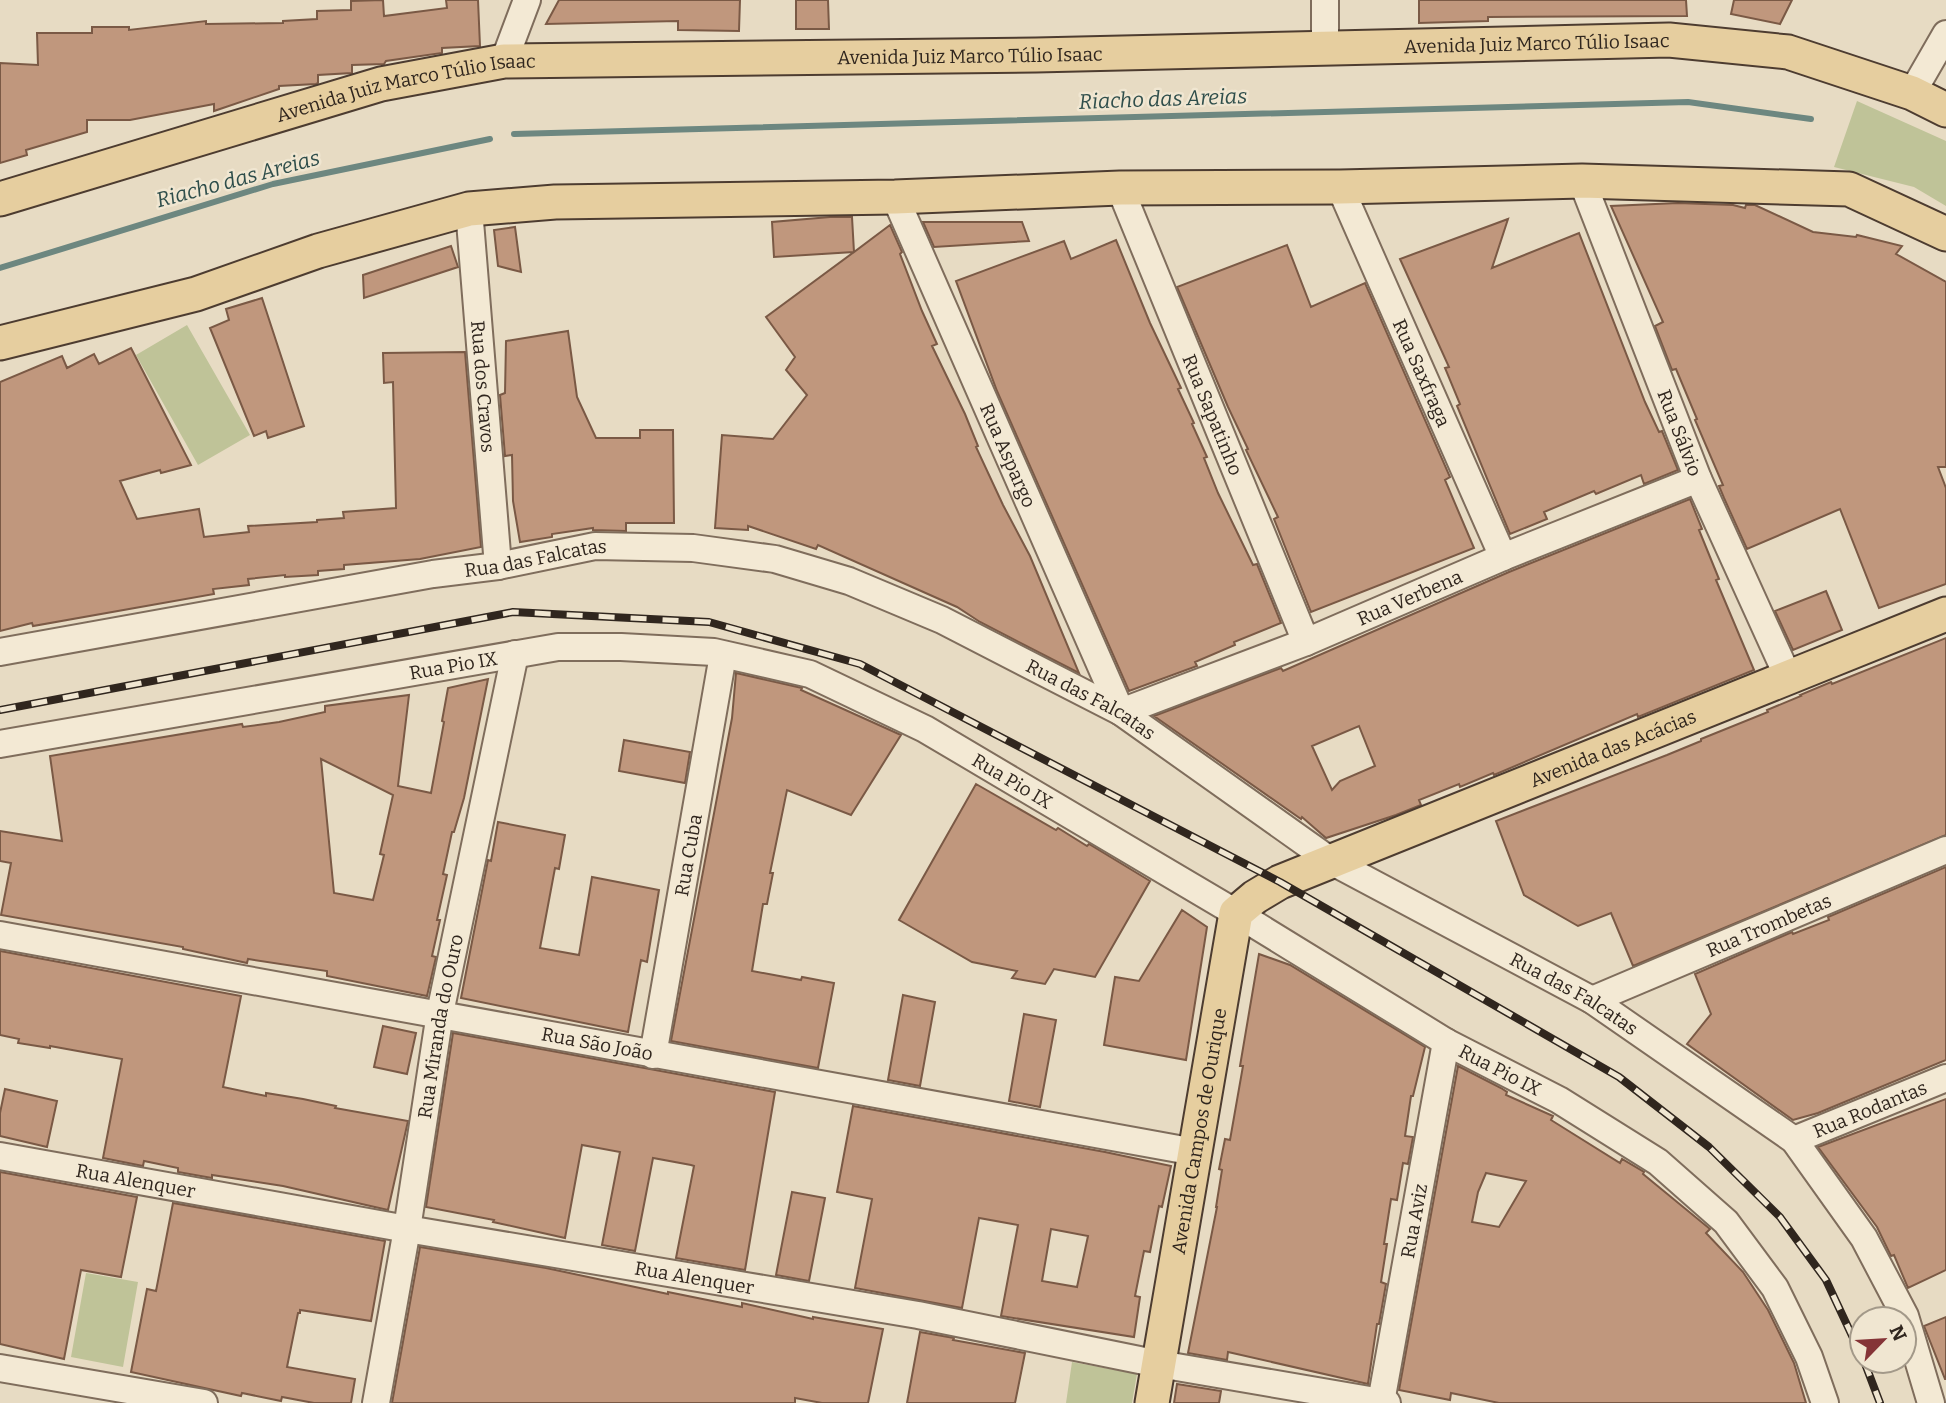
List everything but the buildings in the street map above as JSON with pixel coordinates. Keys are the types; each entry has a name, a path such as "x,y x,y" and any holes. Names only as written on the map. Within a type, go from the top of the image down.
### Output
{"main road":[{"name":"Avenida Juiz Marco Túlio Isaac","path":"0,199 381,84 504,61 1036,55 1669,40 1788,52 1912,93 1946,110"},
{"path":"0,343 196,294 318,251 469,209 555,202 895,197 1120,188 1340,187 1582,181 1849,189 1946,234"},
{"name":"Avenida das Acácias","path":"1236,913 1255,897 1280,882 1946,614"},
{"name":"Avenida Campos de Ourique","path":"1152,1403 1236,913"}],"street":[{"path":"504,61 527,0"},
{"path":"1325,0 1325,47"},
{"path":"1912,93 1946,34"},
{"name":"Rua Sálvio","path":"1582,181 1698,479 1788,677"},
{"name":"Rua Saxfraga","path":"1340,187 1503,558"},
{"name":"Rua Sapatinho","path":"1120,188 1306,642"},
{"name":"Rua Aspargo","path":"895,197 1121,712"},
{"name":"Rua dos Cravos","path":"469,209 498,566"},
{"name":"Rua Verbena","path":"1121,712 1306,642 1698,479"},
{"name":"Rua das Falcatas","path":"0,652 433,574 498,566 595,546 693,548 775,559 849,581 942,620 1121,712 1331,861 1591,1000 1794,1140 1864,1238 1905,1316 1931,1403"},
{"name":"Rua Pio IX","path":"0,744 558,647 714,652 810,674 925,729 1236,913 1446,1042 1559,1100 1658,1162 1726,1222 1775,1288 1809,1357 1825,1403"},
{"name":"Rua Miranda do Ouro","path":"376,1403 407,1229 439,1013 516,654"},
{"name":"Rua Cuba","path":"653,1055 723,654"},
{"name":"Rua Trombetas","path":"1591,1000 1946,850"},
{"name":"Rua São João","path":"0,935 1195,1152"},
{"name":"Rua Aviz","path":"1384,1402 1446,1042"},
{"name":"Rua Rodantas","path":"1794,1140 1946,1078"},
{"name":"Rua Alenquer","path":"0,1156 407,1229 918,1315 1159,1364 1384,1402"},
{"path":"0,1368 204,1403"}],"green space":[{"path":"1857,101 1946,141 1946,206 1914,187 1834,167"},
{"path":"187,325 250,435 198,465 136,355"},
{"path":"86,1273 138,1282 123,1367 71,1357"},
{"path":"1072,1362 1137,1374 1132,1403 1066,1403"}],"waterway":[{"name":"Riacho das Areias","path":"514,134 1688,102 1811,119"},
{"name":"Riacho das Areias","path":"0,268 273,184 490,139"}],"railway":[{"path":"0,710 513,612 709,622 860,664 1280,882 1619,1077 1709,1147 1780,1217 1826,1280 1848,1327"},
{"path":"1869,1375 1880,1403"}]}
